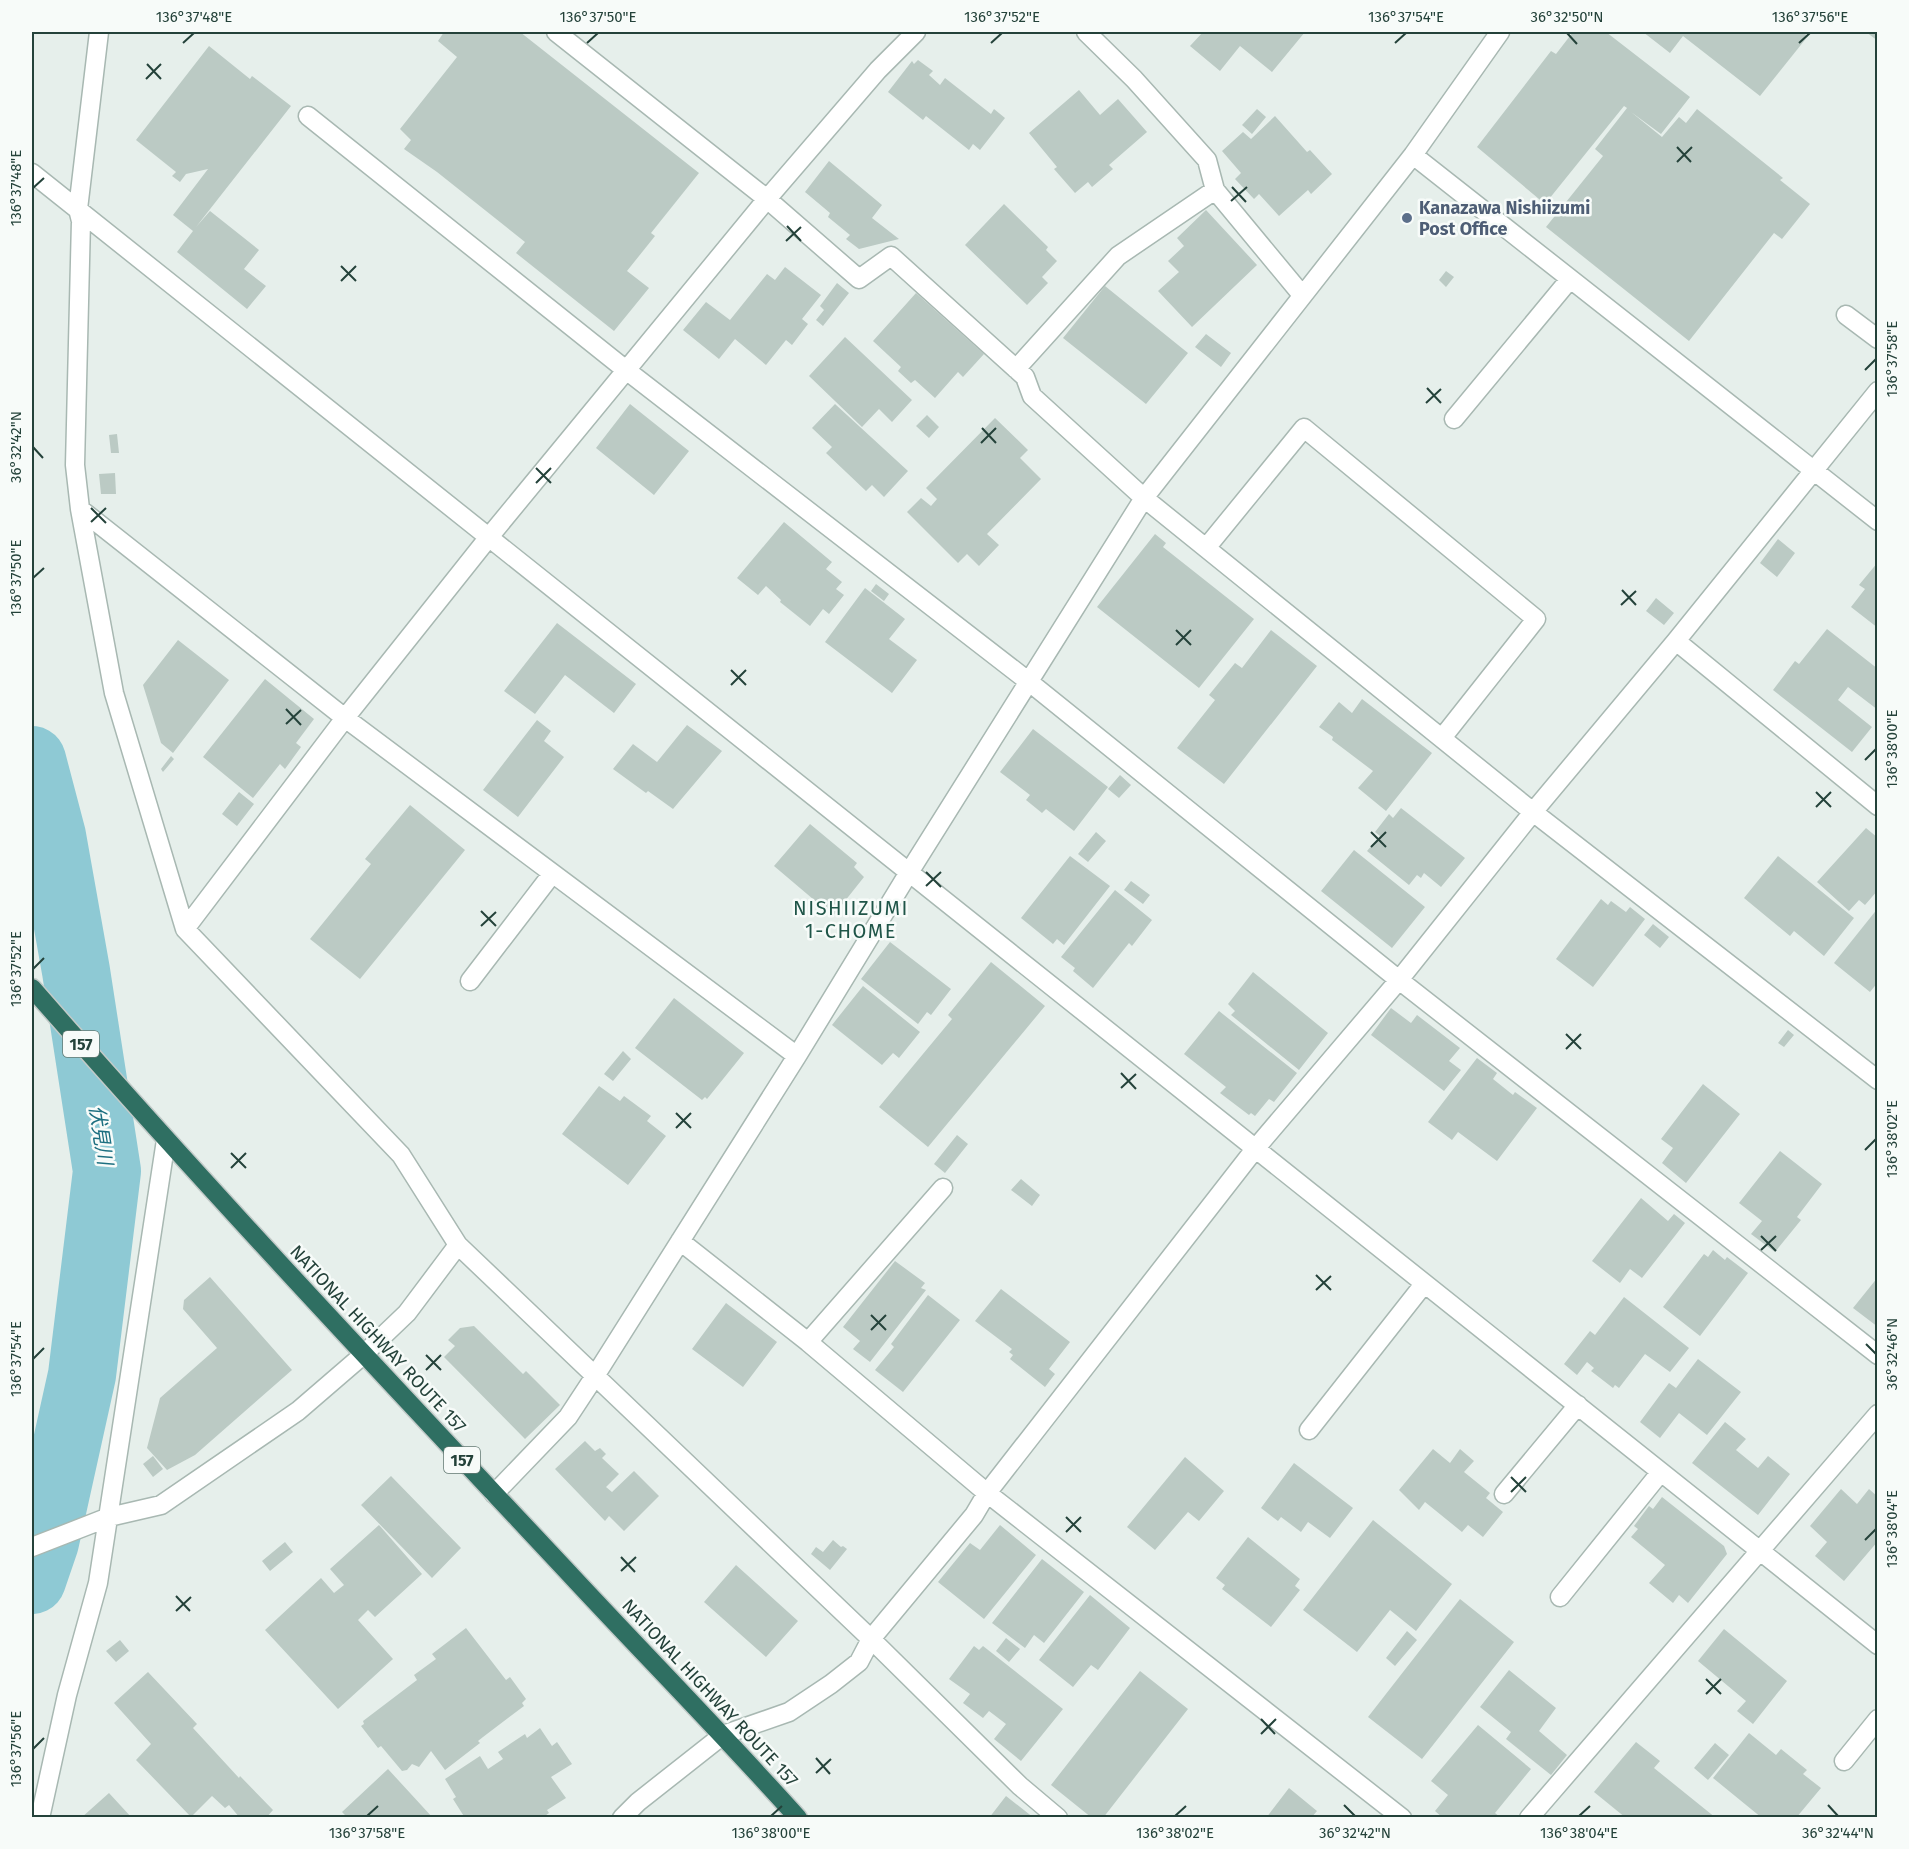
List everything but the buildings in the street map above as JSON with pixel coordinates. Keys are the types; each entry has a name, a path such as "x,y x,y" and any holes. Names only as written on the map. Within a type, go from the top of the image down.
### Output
{"highway":[{"name":"NATIONAL HIGHWAY ROUTE 157","path":"32,988 166,1140 363,1355 670,1682 723,1735 798,1818"}],"street":[{"path":"99,32 78,209 81,221 75,465 80,509 114,693 185,929 400,1155 458,1245 872,1639 1020,1786 1058,1818"},
{"path":"556,32 767,199 859,279 891,256 1025,377 1032,396 1144,498 1533,812 1878,1080"},
{"path":"185,929 345,718 489,537 767,199 878,70 916,32"},
{"path":"1086,32 1134,79 1207,160 1215,190 1302,295"},
{"path":"494,1494 568,1417 595,1376 1144,498 1413,155 1500,32"},
{"path":"308,116 626,370 1028,681 1399,980 1878,1355"},
{"path":"1413,155 1878,521"},
{"path":"32,173 908,874 1578,1405 1659,1473 1878,1645"},
{"path":"1016,369 1118,256 1215,190"},
{"path":"1454,419 1570,279"},
{"path":"1846,315 1878,339"},
{"path":"622,1818 638,1802 723,1735 789,1712 859,1662 872,1639 974,1515 987,1493 1255,1149 1399,980 1533,812 1676,641 1878,391"},
{"path":"1206,548 1304,428 1536,619 1442,738"},
{"path":"80,509 345,718 797,1056"},
{"path":"1676,641 1878,806"},
{"path":"470,981 552,874"},
{"path":"40,1818 68,1695 98,1582 110,1517 166,1140"},
{"path":"808,1342 944,1188"},
{"path":"680,1241 808,1342 987,1493 1402,1818"},
{"path":"32,1546 110,1517 161,1505 298,1412 363,1355 406,1313 458,1245"},
{"path":"1309,1430 1424,1284"},
{"path":"1504,1494 1578,1405"},
{"path":"1529,1818 1878,1414"},
{"path":"1560,1597 1659,1473"},
{"path":"1844,1761 1878,1719"}],"waterway":[{"name":"伏見川","path":"32,760 52,836 76,971 107,1171 82,1375 45,1542 32,1580"}],"place":[{"name":"Kanazawa Nishiizumi Post Office","path":"1407,218"}],"district":[{"name":"NISHIIZUMI 1-CHOME","path":"851,920"}]}
